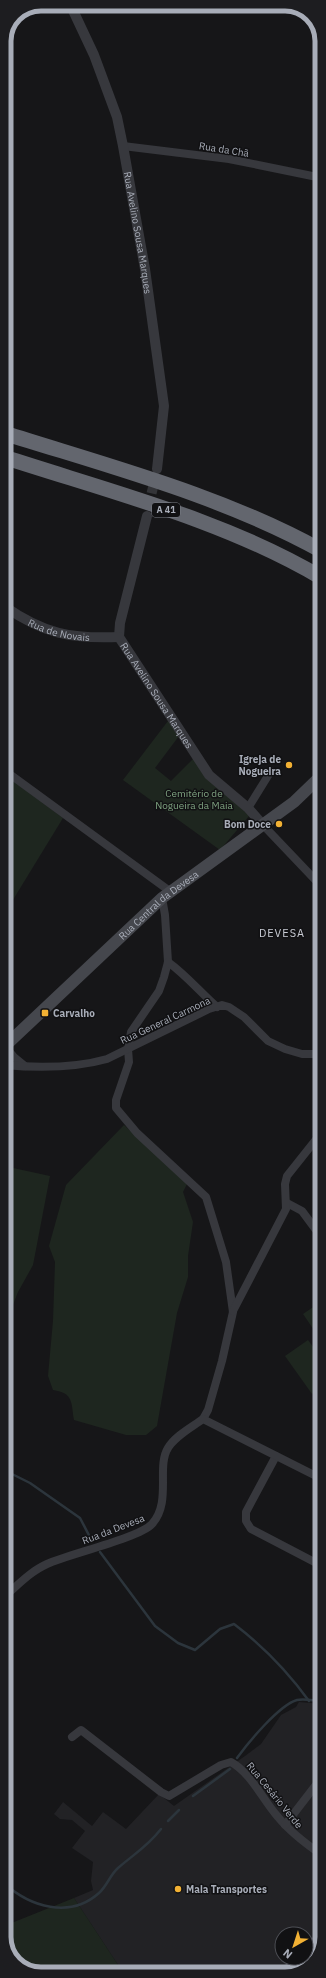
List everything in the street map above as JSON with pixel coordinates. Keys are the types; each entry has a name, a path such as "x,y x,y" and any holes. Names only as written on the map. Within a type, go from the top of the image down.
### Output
{"highway":[{"name":"A 41","path":"11,435 211,501 266,523 315,548"},
{"name":"A 41","path":"11,459 185,516 230,533 272,552 315,574"}],"main road":[{"name":"Rua Central da Devesa","path":"11,1040 166,895 294,802 315,782"}],"street":[{"name":"Rua Avelino Sousa Marques","path":"73,11 97,62 117,117 123,146 145,269 164,406 157,470"},
{"name":"Rua da Chã","path":"123,146 229,159 315,177"},
{"name":"Rua Avelino Sousa Marques","path":"147,516 120,623 119,637 209,775 248,808 263,825"},
{"name":"Rua de Novais","path":"11,611 41,628 59,634 88,638 119,637"},
{"path":"248,808 271,771"},
{"path":"11,775 166,895 165,915 168,962 158,991 131,1032 128,1049 129,1062 116,1100 116,1108 137,1133 206,1197 226,1262 233,1312"},
{"path":"263,825 315,880"},
{"path":"168,962 187,977 195,988 217,1007"},
{"name":"Rua General Carmona","path":"11,1066 26,1067 94,1062 128,1049 222,1005 237,1011 268,1040 285,1049 302,1054 315,1054"},
{"path":"11,1053 26,1067"},
{"path":"315,1141 288,1176 285,1184 287,1203 281,1221 233,1312 222,1361 208,1410 203,1419 315,1476"},
{"path":"287,1203 302,1211 315,1229"},
{"name":"Rua da Devesa","path":"11,1591 27,1576 47,1564 136,1533 152,1524 160,1511 164,1484 164,1460 168,1448 178,1437 203,1419"},
{"path":"276,1456 246,1512 246,1520 251,1529 315,1562"},
{"name":"Rua Cesário Verde","path":"72,1737 81,1730 169,1796 221,1765 231,1762 242,1768 285,1825 296,1836 315,1851"},
{"path":"285,1825 315,1786"}],"shaded area":[{"path":"299,1702 315,1703 314,1943 314,1926 274,1926 274,1966 292,1966 119,1967 74,1898 93,1890 91,1881 93,1862 72,1848 85,1831 72,1820 60,1819 54,1814 63,1802 92,1826 103,1812 126,1829 159,1794 174,1806 261,1744 281,1715 296,1707"}],"green space":[{"name":"Cemitério de Nogueira da Maia","path":"168,721 179,736 155,768 171,781 194,758 249,816 220,850 123,780"},
{"path":"11,779 63,818 11,903"},
{"path":"124,1125 187,1184 183,1192 193,1222 188,1256 188,1277 177,1313 157,1426 146,1435 126,1435 74,1420 72,1404 68,1396 60,1391 53,1390 48,1376 53,1321 55,1262 49,1246 66,1185"},
{"path":"11,1168 50,1176 33,1265 18,1292 11,1310"},
{"path":"315,1306 315,1332 303,1314"},
{"path":"308,1340 315,1350 315,1392 312,1394 285,1356"},
{"path":"74,1898 119,1967 39,1967 30,1965 21,1959 15,1952 11,1941 11,1923"}],"waterway":[{"path":"11,1474 30,1483 80,1518 92,1541"},
{"path":"100,1552 155,1626 178,1643 195,1650 220,1629 234,1624 255,1641 274,1660 309,1701"},
{"path":"237,1758 264,1725 290,1703 300,1699 315,1700"},
{"path":"193,1796 230,1769"},
{"path":"168,1821 179,1810"},
{"path":"11,1889 38,1904 63,1908 76,1906 88,1901 99,1893 115,1871 145,1846 161,1829"}],"tunnel":[{"path":"148,508 156,475"}],"place":[{"name":"Igreja de Nogueira","path":"289,765"},
{"name":"Bom Doce","path":"279,824"},
{"name":"Carvalho","path":"45,1013"},
{"name":"Maia Transportes","path":"178,1889"}],"district":[{"name":"DEVESA","path":"282,933"}]}
